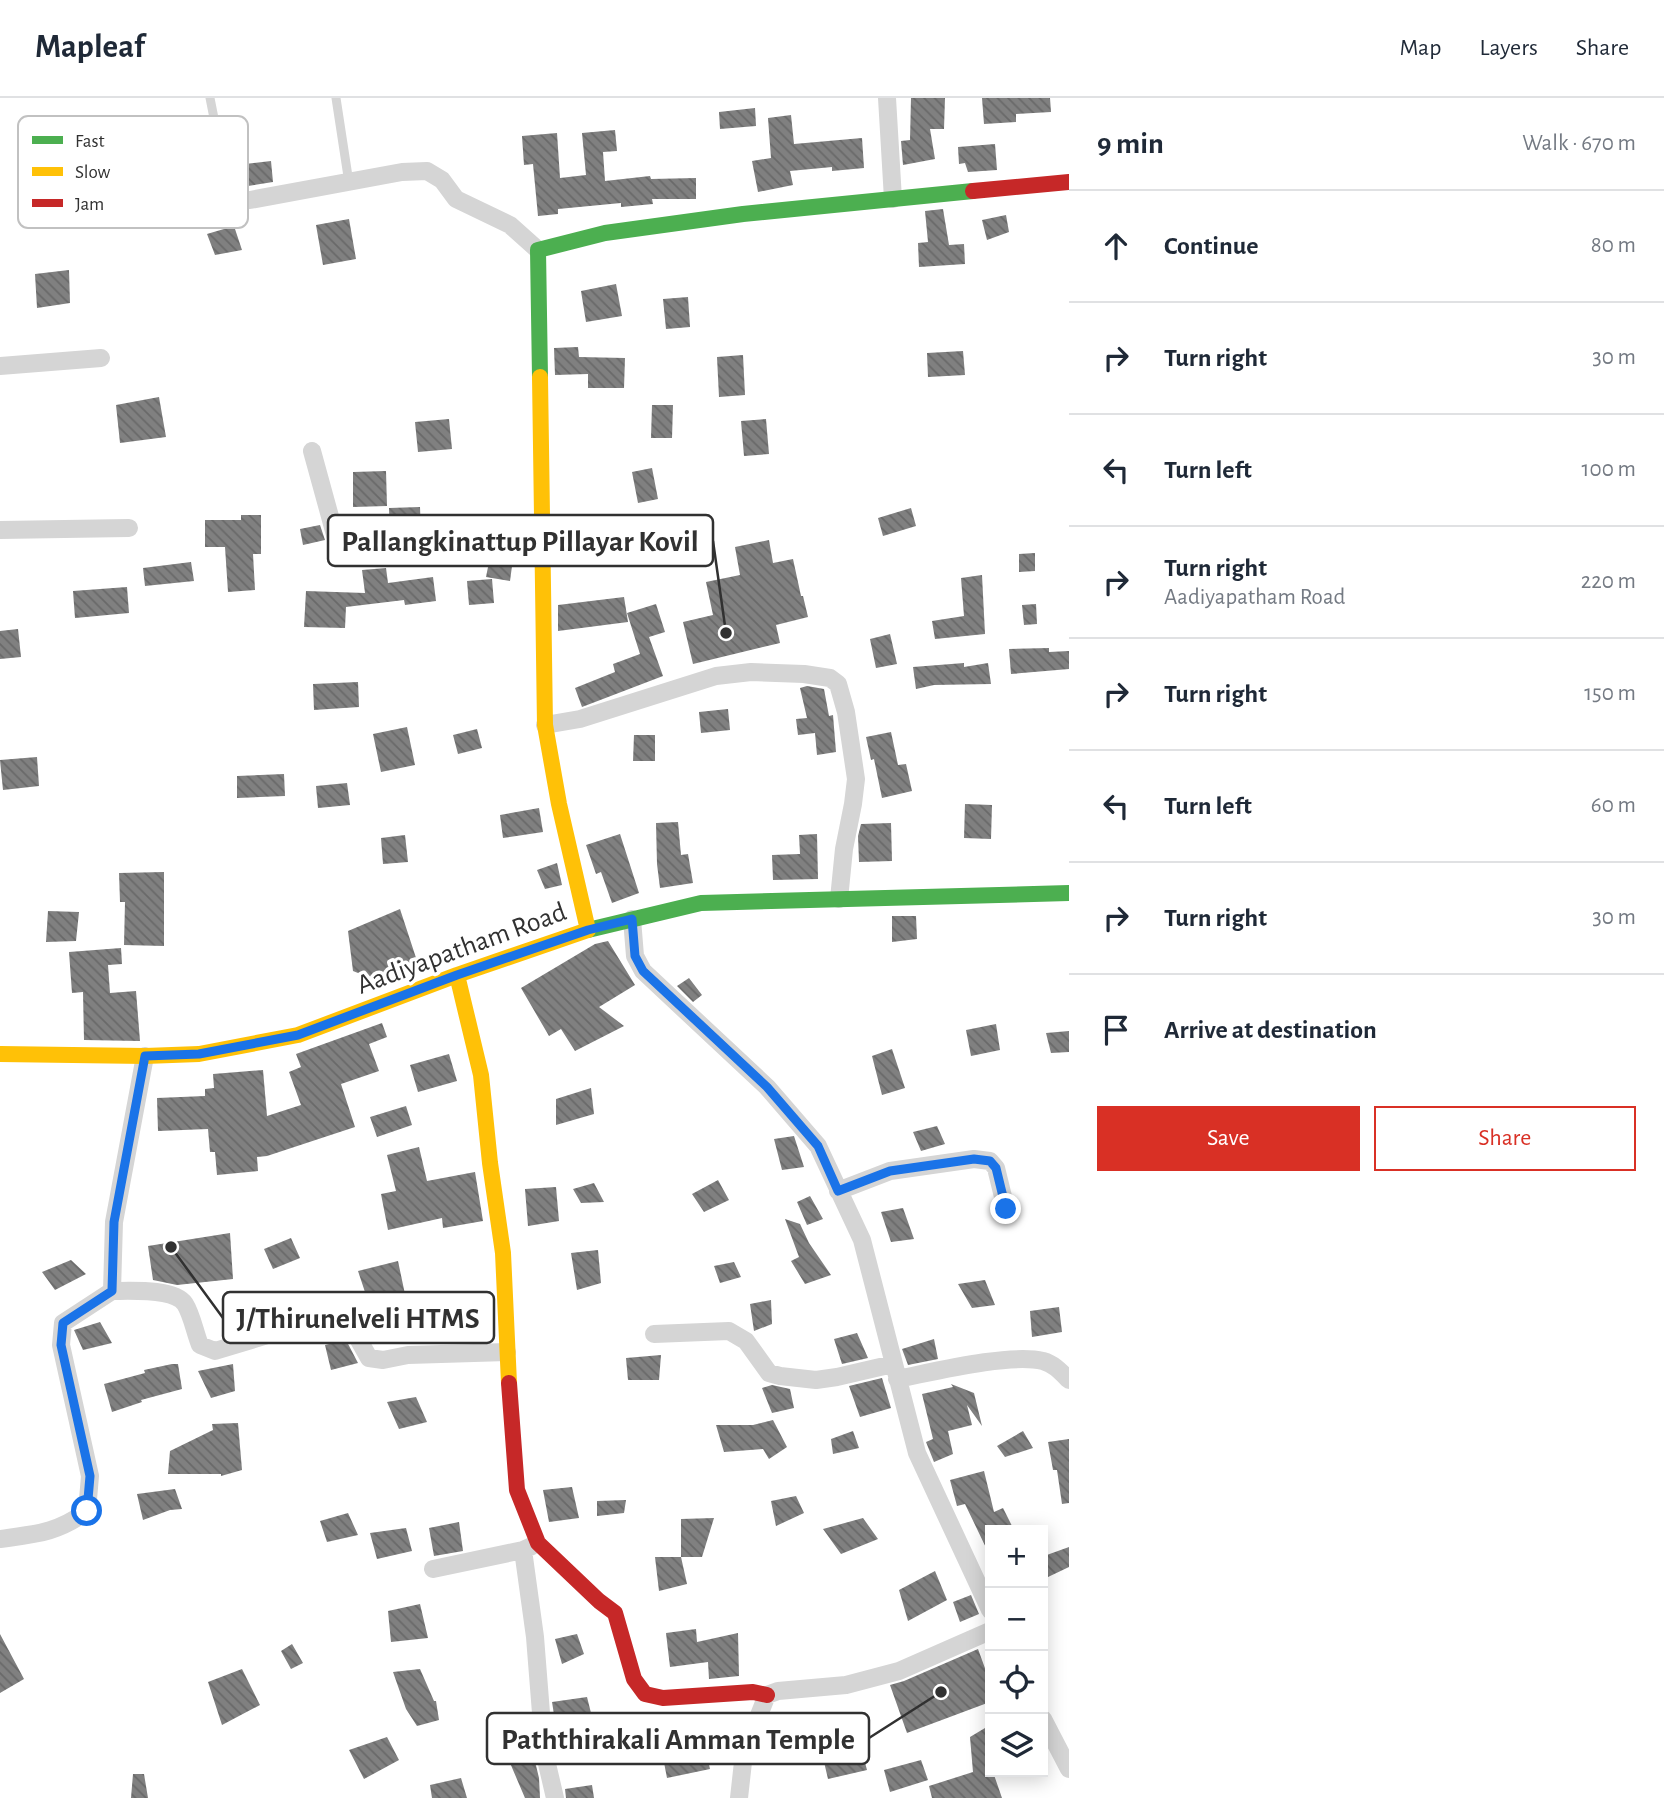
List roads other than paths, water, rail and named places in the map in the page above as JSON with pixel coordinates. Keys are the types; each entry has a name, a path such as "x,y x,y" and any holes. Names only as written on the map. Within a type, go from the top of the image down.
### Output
{"street":[{"path":"887,98 894,200"},
{"path":"248,200 402,172 428,171 442,180 456,199 510,225 538,250 545,725 559,804 588,930"},
{"path":"538,250 605,233 743,214 1069,182"},
{"path":"0,366 101,358"},
{"path":"312,452 337,542 372,558 543,546"},
{"path":"0,530 129,527"},
{"path":"545,725 580,719 716,676 751,672 830,678 838,684 846,712 856,779 839,899"},
{"name":"Aadiyapatham Road","path":"0,1054 199,1054 298,1035 457,975 588,930 701,903 1069,893"},
{"path":"632,919 635,956 643,971 767,1087 818,1146 862,1240 917,1452 985,1599"},
{"path":"457,975 481,1075 503,1253 517,1490 531,1547 544,1751 555,1798"},
{"path":"112,1291 114,1222 145,1056"},
{"path":"838,1191 890,1171 974,1159 990,1161 996,1168 1006,1209"},
{"path":"0,1539 44,1533 69,1524 87,1511 90,1476 61,1345 63,1323 112,1291 175,1295 186,1305 200,1345 215,1351 307,1323 339,1318 351,1326 369,1358 383,1360 408,1355 507,1352"},
{"path":"654,1334 729,1331 746,1341 769,1373 780,1376 827,1379 1011,1360 1042,1361 1058,1369 1069,1380"},
{"path":"433,1569 531,1547"},
{"path":"531,1547 615,1613 634,1679 645,1695 663,1698 753,1692 767,1695 778,1691 846,1685 899,1671 985,1633"},
{"path":"739,1798 744,1753 767,1695"},
{"path":"1048,1729 1069,1769"}],"lane":[{"path":"209,98 213,116"},
{"path":"336,98 349,183"}],"place":[{"name":"Pallangkinattup Pillayar Kovil","path":"726,633"},
{"name":"J/Thirunelveli HTMS","path":"171,1247"},
{"name":"Paththirakali Amman Temple","path":"941,1692"}]}
